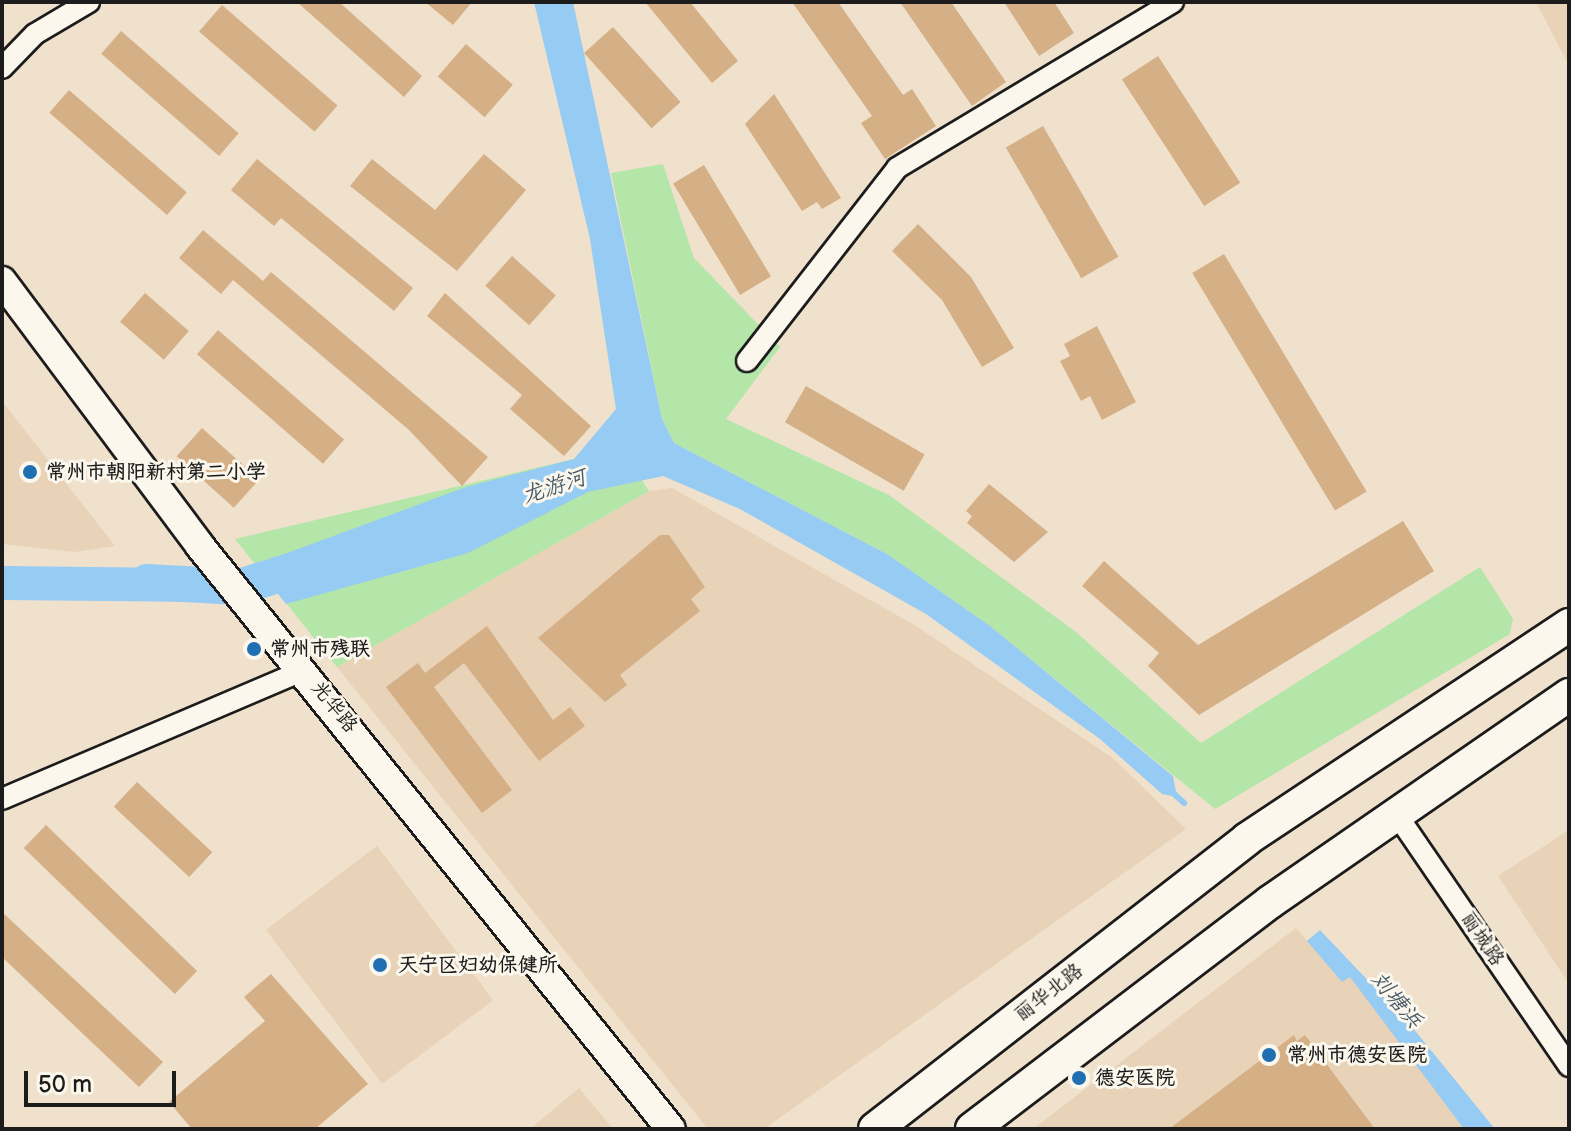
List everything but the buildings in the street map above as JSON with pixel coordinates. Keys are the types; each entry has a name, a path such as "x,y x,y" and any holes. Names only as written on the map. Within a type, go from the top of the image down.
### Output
{"main road":[{"name":"光华路","path":"2,281 200,546 304,670 671,1129"},
{"name":"丽华北路","path":"875,1129 1235,848 1569,625"},
{"path":"972,1129 1282,893 1395,812 1569,695"}],"street":[{"path":"2,68 35,34 89,2"},
{"path":"747,361 897,168 1173,2"},
{"path":"2,799 304,670"},
{"name":"丽城路","path":"1395,812 1569,1066"}],"shaded area":[{"path":"1536,2 1569,2 1569,66"},
{"name":"常州市朝阳新村第二小学","path":"2,401 115,546 75,552 2,544"},
{"path":"672,488 916,626 1114,759 1186,829 764,1129 708,1129 337,667 649,491"},
{"path":"1569,830 1569,984 1498,876"},
{"name":"天宁区妇幼保健所","path":"377,846 493,1000 382,1084 266,930"},
{"name":"常州市德安医院","path":"1296,928 1342,981 1350,976 1464,1129 1033,1129"},
{"path":"579,1088 613,1129 530,1129"}],"green space":[{"path":"663,164 694,258 780,347 726,419 889,495 1076,632 1201,743 1480,567 1513,619 1510,634 1215,809 990,626 887,554 674,443 662,419 611,173"},
{"path":"605,424 649,491 337,667 235,539 574,459"}],"water":[{"path":"534,2 573,2 662,419 674,443 887,554 990,626 1173,776 1177,797 1162,794 1100,739 926,614 740,509 663,476 588,492 468,553 286,604 255,565 466,487 574,459 616,409 590,239"},
{"path":"2,566 179,568 211,602 2,600"},
{"path":"1320,930 1412,1027 1495,1129 1464,1129 1350,977 1342,982 1307,941"}],"waterway":[{"name":"龙游河","path":"147,582 239,587 313,564"},
{"path":"1173,793 1184,803"}],"place":[{"name":"常州市朝阳新村第二小学","path":"30,472"},
{"name":"常州市残联","path":"254,649"},
{"name":"天宁区妇幼保健所","path":"380,965"},
{"name":"常州市德安医院","path":"1269,1055"},
{"name":"德安医院","path":"1079,1078"}],"water label":[{"name":"刘塘浜","path":"1396,1000"}]}
